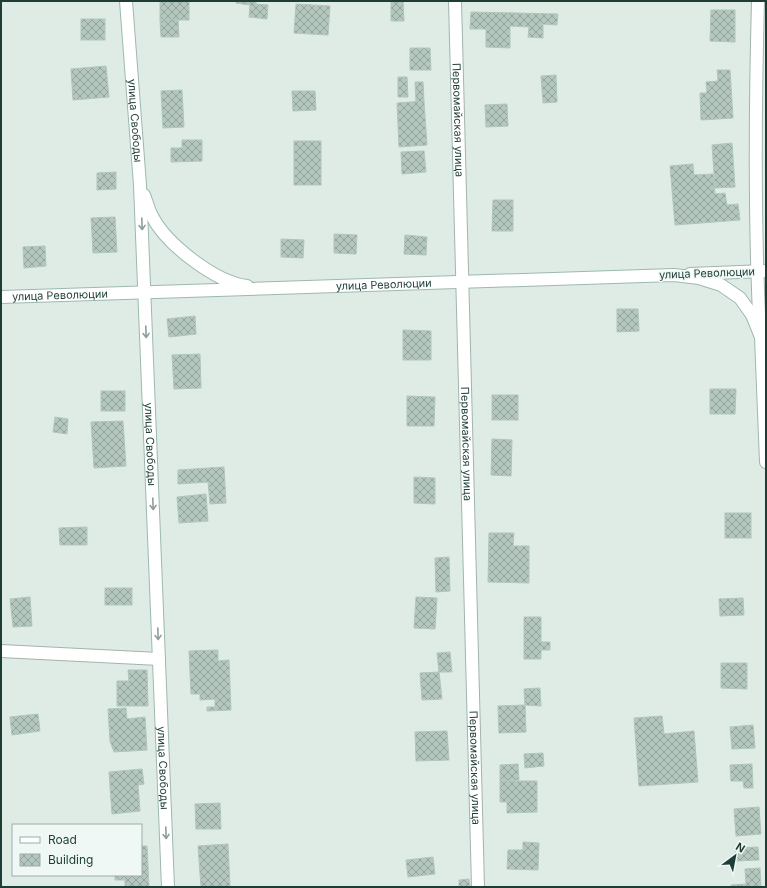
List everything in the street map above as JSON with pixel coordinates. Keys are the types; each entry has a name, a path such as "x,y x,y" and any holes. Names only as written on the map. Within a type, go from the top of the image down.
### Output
{"street":[{"name":"улица Свободы","path":"126,1 140,185 168,887"},
{"name":"Первомайская улица","path":"455,1 478,887"},
{"path":"758,1 756,95 761,271 761,337 766,462"},
{"path":"140,185 152,216 176,246 207,271 240,285 278,289"},
{"name":"улица Революции","path":"1,297 278,289 761,271"},
{"path":"674,275 699,278 721,285 740,298 752,315 761,337"},
{"path":"1,651 159,659"}],"building":[{"path":"160,1 189,1 189,20 160,20"},
{"path":"236,1 256,1 256,4 268,5 267,19 249,17 250,5 236,3"},
{"path":"391,1 403,1 404,21 391,21"},
{"path":"296,4 330,6 328,35 294,33"},
{"path":"711,10 735,10 735,42 710,41"},
{"path":"471,12 558,14 557,25 543,24 543,38 528,37 529,27 510,26 510,48 486,47 486,29 470,29"},
{"path":"81,19 105,19 105,40 81,40"},
{"path":"178,19 179,37 161,37 160,20"},
{"path":"410,48 430,48 431,70 410,70"},
{"path":"106,66 109,97 73,100 71,69"},
{"path":"717,70 730,70 733,118 701,120 700,93 707,93 706,82 718,81"},
{"path":"556,75 557,102 543,103 541,76"},
{"path":"398,77 407,77 408,97 398,97"},
{"path":"415,82 423,82 424,101 416,102"},
{"path":"182,90 184,127 163,128 161,91"},
{"path":"292,91 315,91 316,110 293,111"},
{"path":"424,101 427,145 399,147 397,103"},
{"path":"507,104 508,126 486,127 485,105"},
{"path":"182,140 202,140 202,161 171,162 171,148 182,148"},
{"path":"294,141 321,141 321,185 294,185"},
{"path":"732,143 735,187 715,188 712,145"},
{"path":"424,151 426,172 402,174 401,152"},
{"path":"693,164 694,175 713,174 715,194 725,193 727,205 738,204 740,220 675,225 670,166"},
{"path":"116,172 116,189 97,190 97,173"},
{"path":"493,200 513,200 513,231 492,231"},
{"path":"115,217 117,252 93,253 91,218"},
{"path":"334,234 357,235 356,254 334,253"},
{"path":"405,235 427,237 426,255 404,254"},
{"path":"281,239 304,240 303,258 281,257"},
{"path":"45,246 46,266 24,268 23,247"},
{"path":"617,309 638,309 639,331 617,332"},
{"path":"195,316 196,334 169,337 167,319"},
{"path":"403,330 431,331 431,360 403,360"},
{"path":"200,354 201,388 174,389 172,355"},
{"path":"710,389 736,389 735,414 710,414"},
{"path":"101,391 125,391 125,411 101,411"},
{"path":"492,395 518,395 518,420 492,420"},
{"path":"407,396 435,397 434,426 407,426"},
{"path":"55,417 68,419 67,434 53,432"},
{"path":"123,421 126,466 94,468 91,422"},
{"path":"492,439 512,440 511,476 491,475"},
{"path":"224,467 226,503 210,504 208,482 178,484 178,470"},
{"path":"414,477 435,478 435,504 414,503"},
{"path":"206,494 208,521 179,523 177,497"},
{"path":"725,513 751,513 751,538 725,538"},
{"path":"87,527 87,545 60,545 59,528"},
{"path":"489,533 514,533 513,546 529,546 529,583 488,582"},
{"path":"449,557 450,591 436,592 435,558"},
{"path":"105,588 132,588 132,605 105,605"},
{"path":"30,597 32,626 13,627 10,599"},
{"path":"416,597 437,598 435,629 414,628"},
{"path":"743,598 744,615 720,616 719,599"},
{"path":"524,617 541,617 541,642 550,642 550,650 541,650 541,659 524,659"},
{"path":"218,650 218,661 229,660 231,710 207,711 207,707 215,707 215,699 200,700 200,694 191,694 189,651"},
{"path":"450,652 452,672 439,672 437,653"},
{"path":"721,663 747,663 747,689 721,688"},
{"path":"128,670 147,670 148,706 117,706 117,681 129,681"},
{"path":"439,672 442,699 422,700 420,673"},
{"path":"540,688 541,706 525,705 524,689"},
{"path":"525,705 526,732 499,733 498,706"},
{"path":"126,708 127,719 145,717 147,750 114,752 110,741 108,709"},
{"path":"38,714 40,731 12,735 10,717"},
{"path":"662,716 664,734 694,731 698,782 639,786 634,718"},
{"path":"753,725 755,748 732,749 730,727"},
{"path":"447,731 449,760 416,761 415,732"},
{"path":"543,753 544,766 525,768 524,754"},
{"path":"518,764 519,780 500,781 500,765"},
{"path":"752,764 753,788 744,788 743,781 731,781 730,765"},
{"path":"142,769 144,784 138,785 140,811 112,814 109,772"},
{"path":"500,781 537,781 537,812 507,813 507,802 500,802"},
{"path":"220,803 221,829 196,829 195,804"},
{"path":"759,807 761,834 736,836 734,809"},
{"path":"523,842 539,843 538,870 507,869 508,850 523,850"},
{"path":"228,844 230,887 201,887 198,846"},
{"path":"142,846 147,846 149,887 125,887 125,880 115,880 115,876 142,876"},
{"path":"758,847 759,860 736,861 735,848"},
{"path":"433,857 435,874 408,877 406,860"},
{"path":"760,868 761,887 731,887 731,885 746,884 745,869"},
{"path":"469,879 470,887 459,887 459,880"}]}
